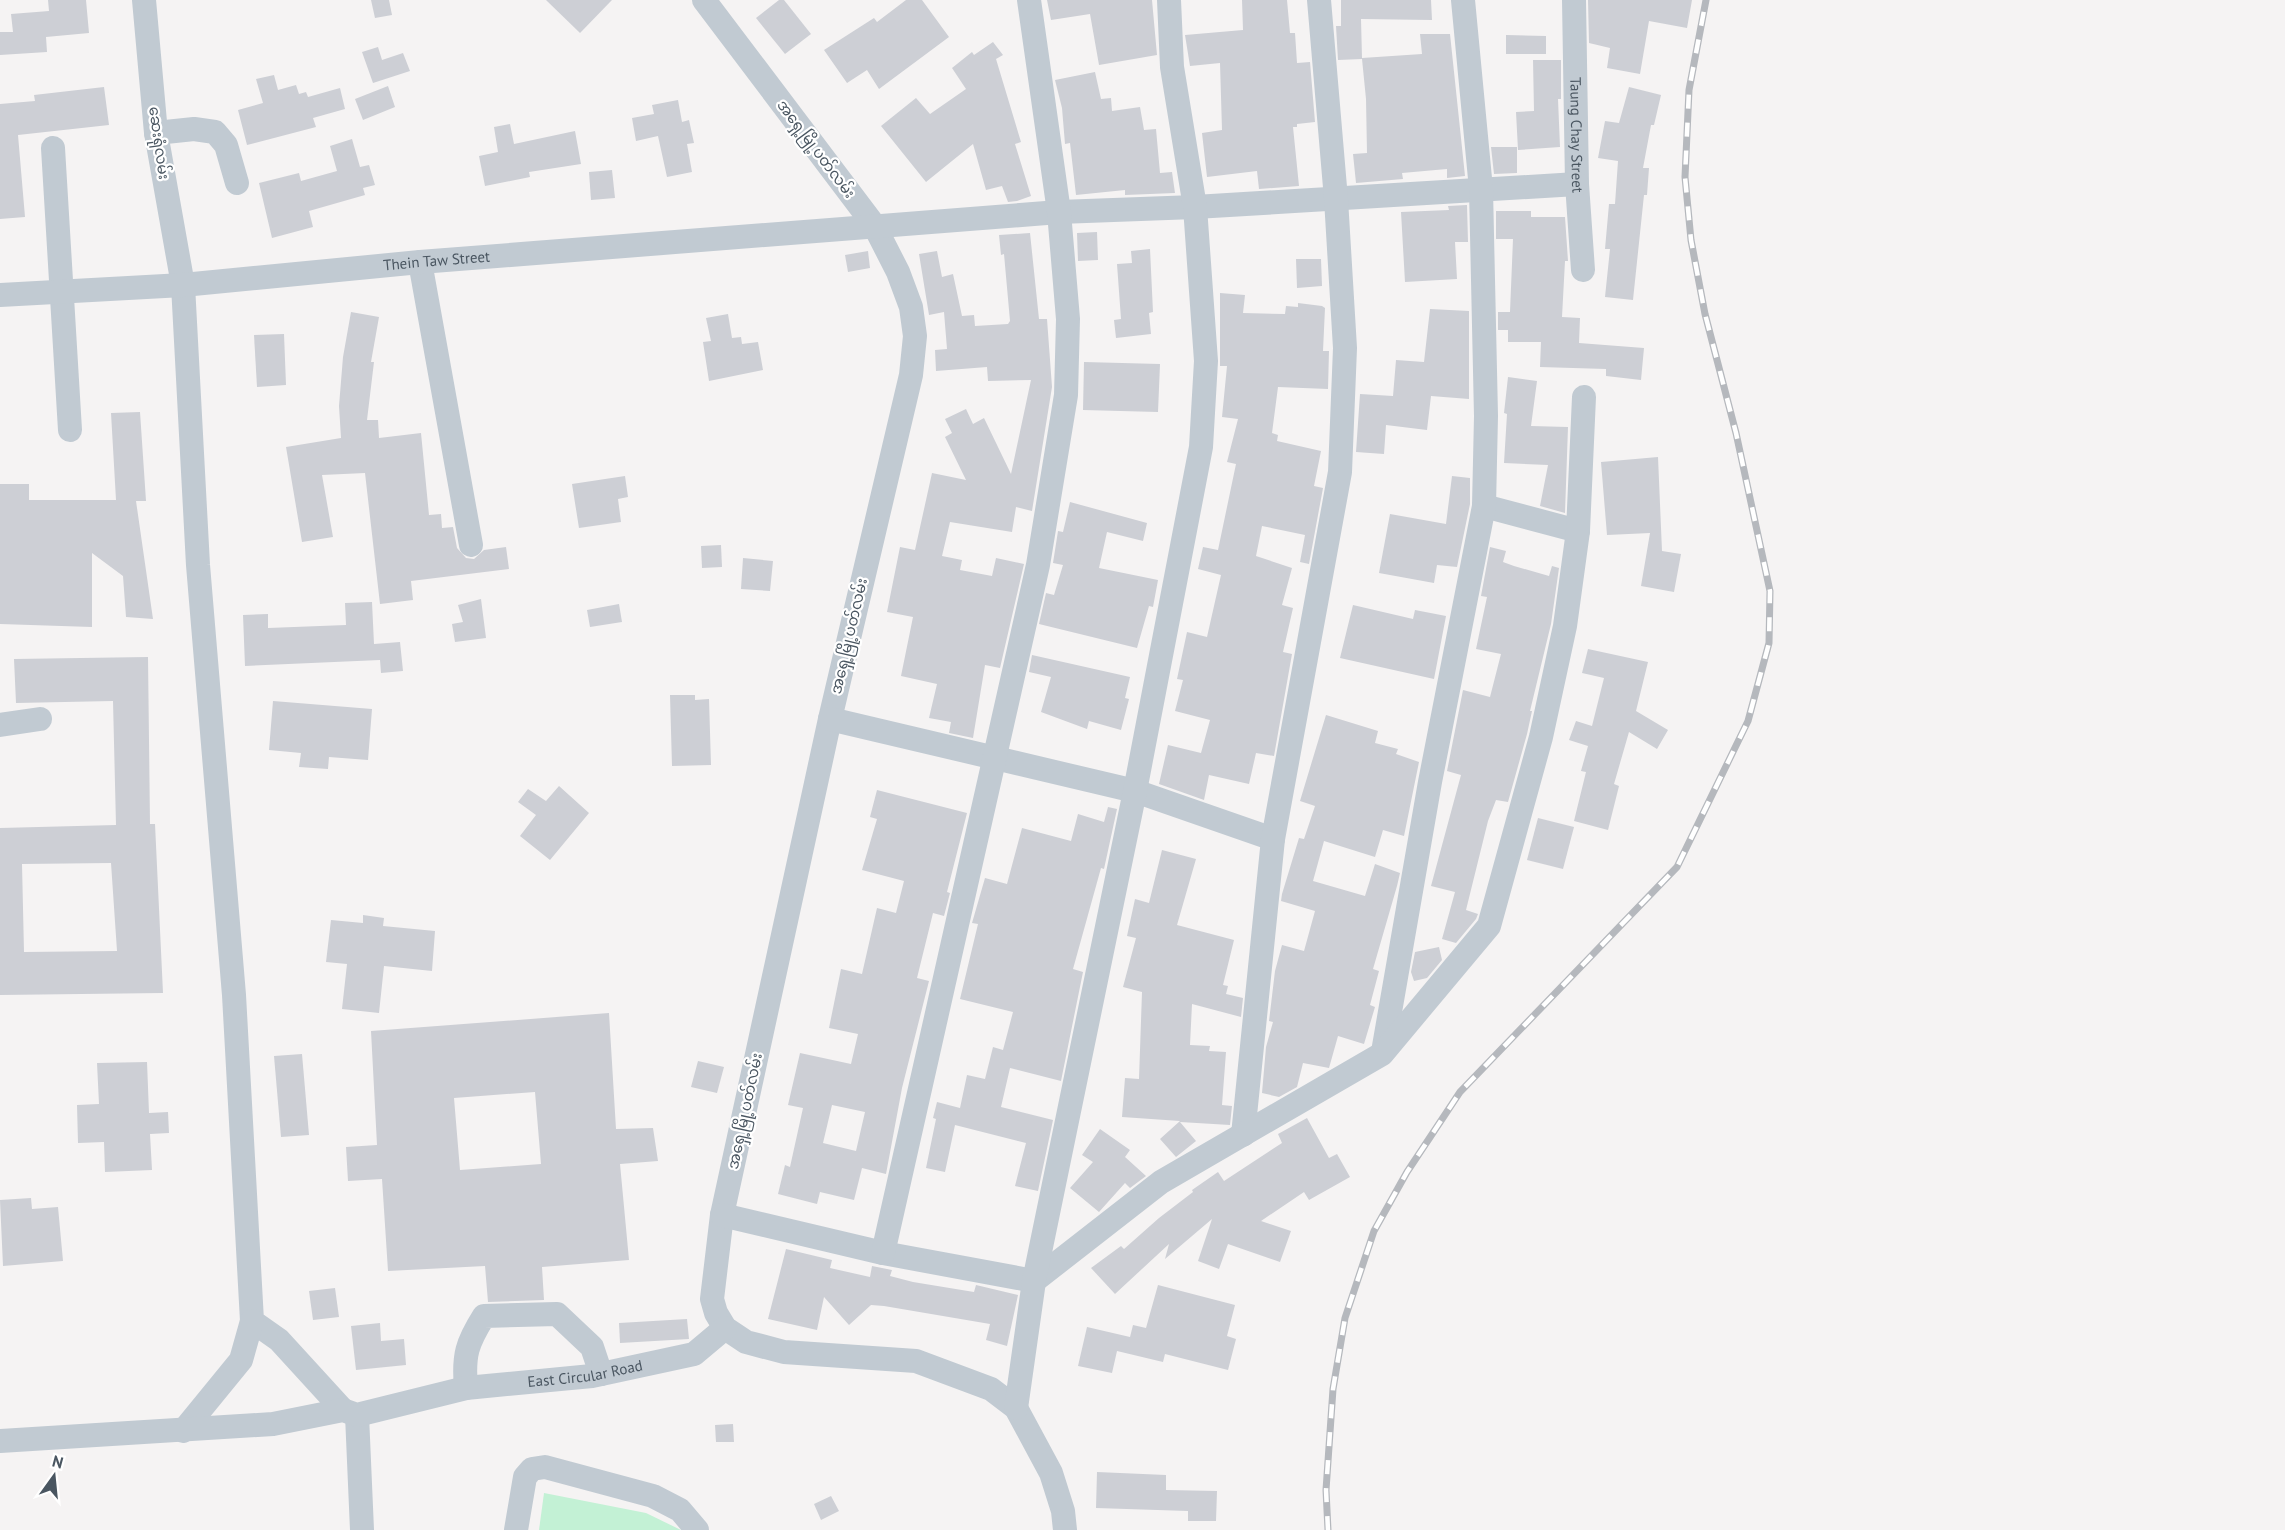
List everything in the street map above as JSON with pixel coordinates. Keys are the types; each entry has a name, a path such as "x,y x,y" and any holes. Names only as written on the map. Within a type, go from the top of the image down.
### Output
{"street":[{"name":"ဆေးရုံလမ်း","path":"144,0 156,133 183,285 198,565 234,995 252,1321 241,1360 183,1431"},
{"name":"အရှေ့မြို့ပတ်လမ်း","path":"704,0 874,225 898,272 911,308 915,336 911,375 830,719 722,1215 712,1299 716,1313 725,1328"},
{"path":"883,1253 1038,565 1066,395 1068,319 1059,212 1029,0"},
{"path":"1016,1408 1034,1281 1135,791 1201,447 1206,361 1195,207 1172,67 1169,0"},
{"path":"1243,1135 1273,839 1340,472 1345,348 1336,199 1319,0"},
{"path":"1382,1054 1432,771 1484,506 1486,416 1481,189 1463,0"},
{"name":"Taung Chay Street","path":"1574,0 1577,184 1583,270"},
{"path":"156,133 194,129 215,132 226,145 237,183"},
{"path":"53,148 70,430"},
{"name":"Thein Taw Street","path":"0,295 183,285 420,262 874,225 1059,212 1195,207 1577,184"},
{"path":"420,262 471,545"},
{"path":"722,1215 883,1253 1034,1281 1161,1182 1382,1054 1489,926 1541,737 1565,626 1578,531 1584,397"},
{"path":"1484,506 1578,531"},
{"path":"0,725 40,719"},
{"path":"830,719 1135,791 1273,839"},
{"path":"466,1388 463,1361 468,1345 484,1316 557,1314 592,1347 601,1374"},
{"path":"252,1321 279,1340 350,1413 362,1530"},
{"path":"725,1328 746,1342 784,1352 916,1361 991,1389 1016,1408 1051,1473 1063,1511 1065,1530"},
{"name":"East Circular Road","path":"0,1441 273,1424 350,1413 466,1388 601,1374 694,1354 725,1328"},
{"path":"516,1530 525,1477 532,1469 545,1467 653,1497 680,1510 697,1530"}],"green space":[{"path":"544,1493 646,1513 681,1530 539,1530"}],"building":[{"path":"48,0 86,0 89,33 46,37 47,52 0,55 0,32 13,32 11,14 49,11"},
{"path":"371,0 389,0 392,15 375,18"},
{"path":"546,0 612,0 580,33"},
{"path":"779,0 784,0 811,34 785,54 756,18"},
{"path":"906,0 922,0 949,37 879,89 867,70 847,83 824,50 874,18 877,22"},
{"path":"1047,0 1152,0 1157,55 1099,65 1090,14 1051,20"},
{"path":"1242,0 1287,0 1290,33 1295,33 1297,63 1310,62 1315,122 1297,124 1297,127 1293,127 1299,186 1259,189 1257,171 1207,177 1202,133 1222,130 1220,63 1190,66 1185,35 1243,30"},
{"path":"1341,0 1431,0 1432,20 1361,19 1362,58 1422,54 1420,34 1450,34 1465,176 1447,178 1447,169 1402,173 1403,179 1356,183 1353,154 1367,153 1366,99 1362,59 1338,60 1336,26 1341,26"},
{"path":"1588,0 1692,0 1687,28 1649,21 1640,74 1607,68 1610,48 1589,43"},
{"path":"1506,35 1546,36 1546,54 1506,54"},
{"path":"993,42 1003,55 996,59 1021,142 1015,144 1031,196 1017,201 1008,202 1002,186 986,190 973,144 926,182 881,126 916,98 930,114 966,89 952,68 972,52 974,55"},
{"path":"378,47 382,60 403,53 410,71 373,83 362,52"},
{"path":"1533,60 1561,60 1561,99 1558,99 1560,147 1518,150 1516,112 1534,111"},
{"path":"1095,72 1101,99 1111,98 1112,111 1140,107 1144,130 1156,129 1160,173 1172,172 1175,193 1125,195 1125,190 1076,195 1070,143 1065,144 1062,108 1055,80"},
{"path":"274,75 278,90 296,85 299,94 306,92 308,97 340,88 345,109 313,118 316,127 247,145 238,110 263,103 256,79"},
{"path":"388,86 395,107 363,120 355,99"},
{"path":"104,87 109,125 18,135 25,217 0,219 0,104 35,101 34,95"},
{"path":"1629,87 1661,95 1654,125 1651,125 1643,168 1649,168 1647,195 1644,195 1633,300 1605,297 1610,249 1605,249 1609,204 1615,204 1618,161 1598,158 1605,121 1619,123"},
{"path":"678,100 682,122 689,120 694,143 687,144 692,172 667,177 658,136 636,141 632,118 654,114 652,105"},
{"path":"510,124 514,144 575,131 581,164 529,172 530,177 485,186 479,156 498,152 494,127"},
{"path":"352,139 360,167 369,165 375,185 363,188 365,195 309,211 313,227 272,238 259,183 299,173 301,181 337,171 330,146"},
{"path":"1491,147 1517,147 1517,173 1494,174"},
{"path":"612,170 615,198 591,200 589,172"},
{"path":"1467,205 1468,242 1455,242 1457,279 1405,282 1401,212 1449,210 1448,206"},
{"path":"1496,211 1531,211 1531,217 1565,217 1568,261 1565,261 1562,317 1580,318 1579,343 1644,348 1641,380 1606,376 1606,369 1540,367 1541,342 1508,342 1508,330 1498,330 1498,312 1510,312 1513,239 1496,239"},
{"path":"1097,232 1098,260 1078,261 1077,233"},
{"path":"1030,233 1039,319 1047,319 1052,387 1032,511 1016,507 1012,532 950,522 942,556 962,560 960,570 992,576 996,558 1024,564 1000,668 985,665 973,738 949,733 951,722 929,718 937,684 901,676 913,617 887,612 900,547 915,550 932,473 966,480 945,437 952,433 945,419 966,409 973,424 984,418 1011,474 1031,380 988,381 987,367 936,371 935,350 947,349 944,312 929,315 919,254 937,251 942,277 953,274 962,316 974,315 975,326 1008,324 1010,321 1004,254 1001,255 999,235"},
{"path":"1150,249 1153,312 1149,313 1151,334 1116,338 1114,320 1121,319 1117,264 1132,263 1131,251"},
{"path":"868,251 870,268 848,272 845,255"},
{"path":"1296,259 1321,259 1322,286 1297,288"},
{"path":"1220,293 1245,295 1243,313 1285,314 1286,306 1298,307 1298,303 1325,308 1323,351 1329,351 1328,389 1278,387 1272,433 1278,435 1277,441 1321,451 1314,486 1323,488 1309,564 1300,562 1305,535 1262,526 1256,556 1292,568 1282,605 1293,608 1283,652 1292,654 1274,756 1256,753 1249,784 1209,775 1204,800 1159,784 1168,745 1201,753 1210,720 1175,711 1183,680 1177,679 1187,632 1207,637 1221,575 1198,569 1203,547 1218,550 1236,464 1227,462 1238,419 1222,417 1227,366 1220,366"},
{"path":"1430,309 1469,311 1469,399 1431,396 1427,430 1386,425 1384,454 1356,452 1360,394 1393,396 1396,360 1424,362"},
{"path":"351,312 379,317 371,362 374,362 367,420 378,420 379,438 421,433 429,515 441,514 442,528 453,527 457,548 466,558 474,559 484,550 506,547 509,569 411,581 413,600 380,604 365,473 322,475 333,537 302,542 286,447 341,438 339,406 343,357"},
{"path":"728,314 732,338 741,337 742,344 758,342 763,370 709,381 703,342 711,341 706,318"},
{"path":"284,334 286,385 257,387 254,335"},
{"path":"1084,362 1160,364 1158,412 1083,410"},
{"path":"1508,377 1537,381 1531,426 1568,427 1565,513 1540,506 1548,465 1504,463 1507,414 1504,413"},
{"path":"140,412 146,501 136,501 153,619 126,617 123,576 92,553 92,627 0,624 0,484 29,484 29,500 116,500 111,413"},
{"path":"1658,457 1662,551 1681,554 1674,592 1641,586 1650,533 1607,535 1601,462"},
{"path":"625,476 628,497 618,499 621,522 579,528 572,484"},
{"path":"1452,476 1470,478 1470,504 1457,567 1437,565 1434,583 1379,573 1390,514 1446,524"},
{"path":"1070,502 1147,523 1143,541 1107,532 1099,568 1158,580 1153,607 1149,606 1137,648 1039,624 1046,593 1054,595 1063,565 1053,563 1058,531 1063,532"},
{"path":"721,545 722,567 702,568 701,546"},
{"path":"1490,547 1506,551 1503,562 1514,566 1549,576 1552,566 1559,568 1551,624 1530,711 1532,711 1527,734 1508,802 1496,800 1488,821 1466,910 1478,914 1456,943 1442,939 1455,892 1431,886 1461,775 1447,771 1463,690 1490,697 1501,654 1476,649 1487,597 1481,596"},
{"path":"743,558 773,561 770,591 741,589"},
{"path":"481,599 486,638 455,642 452,624 463,622 458,605"},
{"path":"372,602 374,644 400,642 403,671 381,673 380,660 245,666 243,615 268,614 268,628 346,625 345,603"},
{"path":"619,604 622,622 590,627 587,610"},
{"path":"1353,605 1413,619 1415,610 1446,616 1434,679 1340,658"},
{"path":"1588,649 1648,662 1636,711 1668,730 1657,749 1629,732 1614,784 1619,786 1608,830 1574,821 1586,772 1581,771 1588,746 1569,740 1576,721 1592,726 1604,678 1582,673"},
{"path":"1032,655 1130,677 1125,698 1129,699 1121,730 1089,721 1087,729 1041,712 1051,677 1029,672"},
{"path":"148,657 150,824 155,824 163,993 0,995 0,828 116,825 113,701 16,703 14,659","holes":["111,863 117,951 24,952 22,864"]},
{"path":"670,695 695,695 695,700 709,699 711,765 672,766"},
{"path":"273,701 372,709 368,760 329,757 328,769 299,767 301,753 269,750"},
{"path":"1326,715 1378,731 1375,743 1398,749 1396,754 1419,762 1404,836 1383,830 1375,857 1324,841 1313,881 1365,896 1375,864 1400,873 1373,969 1379,971 1370,1005 1375,1007 1364,1044 1338,1036 1329,1068 1303,1063 1297,1087 1279,1097 1262,1093 1266,1047 1273,1022 1269,1021 1275,971 1282,945 1304,951 1315,911 1281,901 1299,838 1304,839 1315,806 1300,801"},
{"path":"559,786 589,813 550,860 520,836 536,815 518,802 528,789 546,801"},
{"path":"877,790 967,813 947,892 950,893 944,916 933,913 917,978 929,981 902,1088 886,1174 862,1168 854,1200 820,1192 817,1204 778,1194 785,1165 790,1167 803,1108 788,1105 800,1053 851,1064 858,1034 829,1028 841,969 862,974 877,908 896,913 904,881 862,870 877,819 870,817","holes":["832,1105 865,1112 856,1151 823,1143"]},
{"path":"1108,807 1117,809 1104,869 1101,868 1073,969 1083,972 1061,1081 1010,1068 1001,1107 1053,1120 1038,1191 1015,1186 1026,1143 955,1125 945,1172 926,1168 936,1119 933,1118 937,1102 960,1108 967,1075 985,1079 993,1047 1003,1050 1013,1012 960,999 978,924 972,923 985,878 1007,884 1022,828 1071,841 1078,814 1104,822"},
{"path":"1538,818 1574,827 1563,869 1527,860"},
{"path":"1162,850 1196,859 1177,925 1234,940 1223,985 1228,986 1226,994 1243,998 1241,1017 1192,1004 1190,1045 1210,1046 1209,1051 1226,1052 1222,1105 1232,1106 1230,1125 1180,1122 1196,1141 1176,1157 1160,1139 1180,1121 1122,1117 1125,1078 1139,1079 1142,992 1123,987 1136,938 1127,936 1135,899 1149,903"},
{"path":"363,915 384,918 383,926 435,931 432,971 384,966 379,1013 342,1009 347,964 326,962 331,920 363,923"},
{"path":"1439,947 1442,960 1427,978 1414,981 1411,972 1415,952"},
{"path":"609,1013 616,1129 653,1128 658,1161 620,1164 629,1260 542,1267 544,1300 488,1302 485,1266 388,1271 382,1179 348,1181 346,1147 377,1145 371,1031","holes":["535,1092 541,1164 460,1170 454,1098"]},
{"path":"302,1054 309,1135 281,1137 274,1056"},
{"path":"698,1061 724,1067 717,1093 691,1087"},
{"path":"147,1062 149,1113 168,1112 169,1133 150,1134 152,1170 105,1172 104,1142 78,1143 77,1105 99,1104 97,1063"},
{"path":"1307,1118 1329,1158 1337,1154 1350,1177 1309,1200 1304,1192 1261,1221 1291,1231 1280,1262 1228,1244 1219,1269 1198,1261 1212,1219 1165,1259 1169,1244 1115,1294 1091,1268 1121,1246 1124,1249 1193,1192 1192,1190 1218,1172 1224,1181 1282,1143 1278,1134"},
{"path":"1100,1129 1130,1150 1125,1157 1146,1176 1130,1188 1125,1183 1099,1212 1070,1188 1093,1162 1082,1155"},
{"path":"31,1198 32,1209 58,1207 63,1261 3,1266 0,1200"},
{"path":"786,1249 832,1260 830,1268 870,1277 872,1266 892,1270 890,1276 913,1282 974,1292 976,1285 1018,1295 1007,1346 986,1340 990,1324 884,1306 871,1305 849,1325 824,1297 817,1330 768,1319"},
{"path":"1158,1285 1235,1305 1227,1336 1236,1339 1228,1370 1165,1354 1163,1362 1117,1351 1112,1373 1078,1366 1087,1327 1130,1337 1133,1325 1146,1328"},
{"path":"335,1288 339,1317 313,1320 309,1291"},
{"path":"687,1319 689,1339 620,1343 619,1323"},
{"path":"380,1323 381,1341 404,1339 406,1365 356,1370 351,1326"},
{"path":"733,1424 734,1442 716,1442 715,1425"},
{"path":"1097,1472 1166,1475 1166,1490 1217,1491 1216,1521 1188,1521 1188,1511 1096,1508"},
{"path":"831,1496 839,1511 821,1520 814,1504"}],"railway":[{"path":"1328,1530 1326,1490 1333,1389 1345,1318 1374,1231 1407,1172 1460,1092 1677,867 1748,721 1769,643 1770,591 1736,433 1705,314 1691,240 1685,177 1689,90 1706,0"}]}
